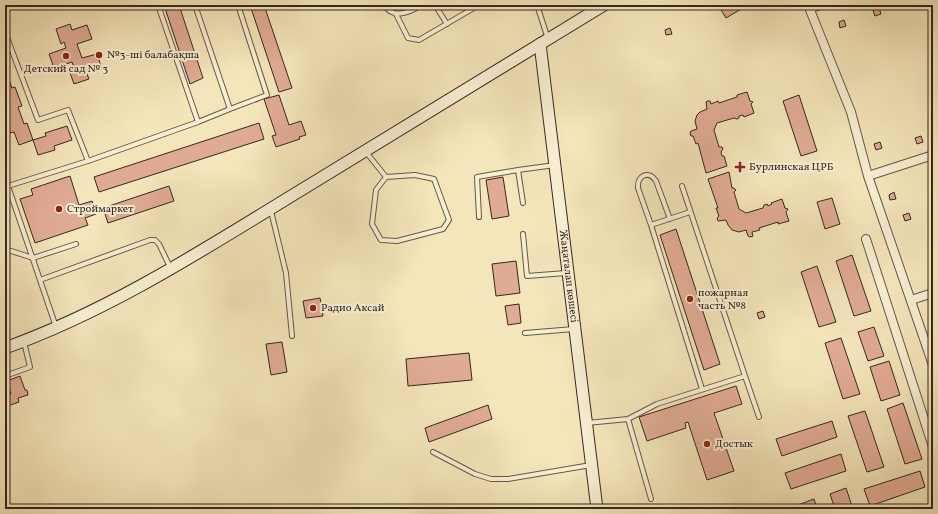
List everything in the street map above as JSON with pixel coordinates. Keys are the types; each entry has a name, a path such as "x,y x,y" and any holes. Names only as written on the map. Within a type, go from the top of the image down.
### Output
{"main road":[{"path":"5,348 112,302 170,269 366,152 604,5"},
{"name":"Жаңаталап көшесі","path":"544,42 555,165 597,509"}],"street":[{"path":"821,5 810,7 851,112 868,176 933,365"},
{"path":"868,176 933,155"},
{"path":"866,239 933,447"},
{"path":"911,300 933,293"}],"lane":[{"path":"158,5 198,122"},
{"path":"194,5 230,109"},
{"path":"56,327 33,258 6,187 88,161 198,122 267,95 238,5"},
{"path":"384,5 387,9 396,14 408,38 419,40 473,7 479,5"},
{"path":"396,14 412,11 422,5"},
{"path":"435,5 447,24"},
{"path":"537,5 544,42"},
{"path":"5,32 38,120 68,110 88,161"},
{"path":"366,152 386,177"},
{"path":"479,217 477,177 555,165"},
{"path":"518,170 523,203"},
{"path":"670,219 656,182 653,177 648,174 644,175 638,183 638,188 702,389"},
{"path":"415,175 434,180 449,220 444,229 397,241 381,240 372,224 376,190 386,177 415,175"},
{"path":"682,186 759,417"},
{"path":"270,209 286,273 292,336"},
{"path":"651,225 690,212"},
{"path":"523,234 527,276 568,272"},
{"path":"40,280 150,240 156,240 159,244 170,269"},
{"path":"5,249 33,258 76,244"},
{"path":"525,333 575,329"},
{"path":"5,376 30,367 24,341"},
{"path":"587,423 628,419 657,404 745,376"},
{"path":"628,419 651,499"},
{"path":"433,452 475,474 491,479 508,479 592,465"}],"building":[{"path":"164,5 179,5 203,78 190,84"},
{"path":"250,5 264,5 292,88 279,92"},
{"path":"718,5 748,5 726,18"},
{"path":"879,8 881,14 875,16 873,10"},
{"path":"844,20 846,26 840,28 839,22"},
{"name":"Детский сад № 3","path":"70,24 72,30 87,25 92,39 77,44 82,58 97,54 102,69 87,74 89,79 74,84 69,70 74,68 72,62 54,68 49,54 66,48 64,42 61,44 56,29"},
{"path":"670,28 672,34 666,35 665,30"},
{"path":"5,57 9,69 6,71 12,88 15,87 22,106 18,107 24,124 27,123 33,140 19,145 14,132 10,133 5,118 5,111 7,110 5,105"},
{"path":"747,92 750,101 753,102 751,104 754,113 744,117 743,115 739,116 737,119 734,118 717,123 714,130 719,147 722,147 723,149 721,152 727,166 706,173 698,143 696,144 690,133 691,131 697,129 695,121 697,115 707,109 707,101 710,101 711,104 718,101 719,103"},
{"path":"279,95 289,125 301,121 306,135 299,137 300,139 276,147 272,136 276,135 264,99"},
{"path":"799,95 817,151 801,156 783,101"},
{"path":"259,123 264,139 99,192 94,177"},
{"path":"67,126 72,140 54,146 55,150 38,155 33,140 46,136 45,133"},
{"path":"921,136 923,142 917,144 915,138"},
{"path":"880,142 882,148 876,150 874,144"},
{"path":"729,172 732,188 736,190 734,192 739,209 746,213 763,208 764,205 767,204 768,206 772,204 771,203 782,199 785,208 788,209 786,212 789,221 778,224 778,222 759,228 760,230 752,232 753,236 750,237 748,236 746,230 739,232 732,230 726,220 718,221 717,218 719,216 716,208 718,208 708,179"},
{"name":"Строймаркет","path":"70,176 79,205 92,201 96,214 85,218 88,225 35,243 20,199 33,195 31,189"},
{"path":"503,177 509,216 492,219 486,180"},
{"path":"169,186 174,201 108,223 103,208"},
{"path":"894,192 896,199 890,200 889,195"},
{"path":"832,198 840,224 825,229 817,202"},
{"path":"909,213 911,219 905,221 903,215"},
{"name":"пожарная часть №8","path":"676,229 720,364 704,370 660,235"},
{"path":"852,255 871,311 854,316 836,261"},
{"path":"516,261 520,293 496,296 492,264"},
{"path":"817,266 836,322 819,327 801,272"},
{"name":"Радио Аксай","path":"320,298 323,316 306,318 303,301"},
{"path":"519,304 521,323 508,325 505,306"},
{"path":"763,311 765,317 759,319 757,313"},
{"path":"874,327 884,356 868,361 858,332"},
{"path":"841,338 860,394 843,399 825,343"},
{"path":"282,342 287,372 271,375 266,344"},
{"path":"469,353 472,380 408,386 406,359"},
{"path":"889,361 900,395 881,401 870,367"},
{"path":"20,376 28,395 18,398 19,402 5,407 5,396 11,394 7,381"},
{"path":"736,386 742,404 714,413 734,471 707,480 688,422 685,423 686,428 647,441 639,417"},
{"path":"903,403 922,459 905,464 887,409"},
{"path":"488,405 492,419 429,442 425,428"},
{"path":"865,411 884,467 867,472 848,416"},
{"path":"832,421 837,437 782,456 776,439"},
{"path":"841,454 846,471 791,489 785,473"},
{"path":"920,471 925,487 870,506 864,489"},
{"path":"846,488 853,509 835,509 830,494"},
{"path":"814,499 817,509 799,509 798,505"},
{"path":"931,505 932,509 920,509"}],"place":[{"name":"№3-ші балабақша","path":"99,55"},
{"name":"Детский сад № 3","path":"66,56"},
{"name":"Бурлинская ЦРБ","path":"740,167"},
{"name":"Строймаркет","path":"59,209"},
{"name":"пожарная часть №8","path":"690,299"},
{"name":"Радио Аксай","path":"313,308"},
{"name":"Достык","path":"707,444"}]}
